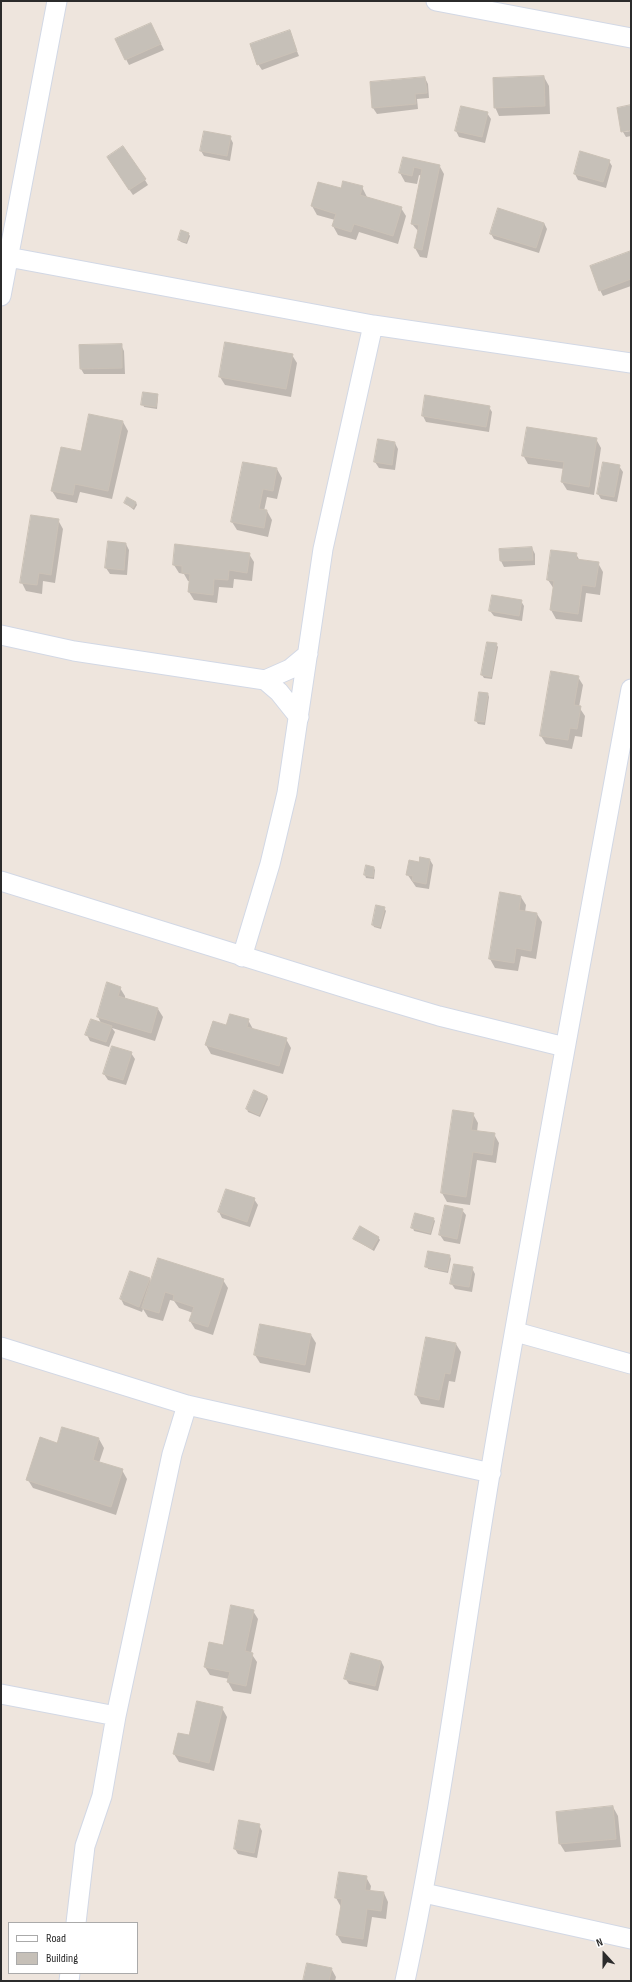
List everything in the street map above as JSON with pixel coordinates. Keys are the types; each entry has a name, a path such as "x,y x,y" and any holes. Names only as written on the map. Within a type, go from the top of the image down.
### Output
{"street":[{"path":"1,296 57,1"},
{"path":"436,1 631,38"},
{"path":"8,257 373,325 631,363"},
{"path":"242,957 270,864 287,793 323,549 373,325"},
{"path":"1,635 74,651 265,680 280,692 299,717"},
{"path":"265,680 290,669 308,654"},
{"path":"405,1981 424,1893 491,1473 565,1047 631,689"},
{"path":"1,881 242,957 439,1016 565,1047"},
{"path":"516,1332 631,1364"},
{"path":"1,1347 187,1405 491,1473"},
{"path":"76,1922 85,1846 102,1796 116,1716 172,1454 187,1405"},
{"path":"1,1694 116,1716"},
{"path":"424,1893 631,1939"}],"building":[{"path":"151,23 161,44 125,60 115,39"},
{"path":"290,30 297,51 257,65 250,44"},
{"path":"544,76 545,106 494,108 493,78"},
{"path":"425,77 427,93 415,94 416,104 372,108 370,82"},
{"path":"631,105 631,130 621,132 617,108"},
{"path":"461,106 488,112 482,137 455,131"},
{"path":"204,131 231,136 227,156 200,151"},
{"path":"123,146 146,179 129,190 107,157"},
{"path":"580,151 610,160 603,182 574,174"},
{"path":"403,157 440,165 422,250 414,248 419,225 411,224 422,169 414,167 412,176 399,173"},
{"path":"343,181 363,186 360,195 402,207 393,236 354,224 351,232 332,226 336,214 311,206 318,182 341,188"},
{"path":"498,208 544,223 536,248 490,234"},
{"path":"181,230 189,233 186,242 178,240"},
{"path":"631,251 631,279 599,291 590,266"},
{"path":"225,342 293,354 286,389 219,377"},
{"path":"122,344 122,368 80,369 79,345"},
{"path":"143,392 158,394 156,407 141,405"},
{"path":"425,395 490,406 486,427 422,416"},
{"path":"89,414 123,421 108,491 75,484 73,495 51,491 61,447 81,451"},
{"path":"527,427 597,438 589,487 561,482 564,462 522,456"},
{"path":"378,439 395,442 392,465 374,462"},
{"path":"243,462 277,468 273,491 263,489 259,509 267,510 264,528 231,522"},
{"path":"603,462 620,465 614,497 597,494"},
{"path":"127,497 136,502 133,508 124,503"},
{"path":"31,515 59,519 51,575 39,573 37,585 20,583"},
{"path":"108,541 126,543 124,570 105,568"},
{"path":"175,544 250,553 247,573 229,570 228,580 214,579 213,595 188,592 190,574 182,573 182,566 173,565"},
{"path":"532,547 533,560 500,561 499,549"},
{"path":"551,550 577,553 576,559 599,562 595,587 582,585 578,614 550,610 554,581 547,580"},
{"path":"492,595 522,600 519,616 489,611"},
{"path":"487,642 497,643 491,677 481,675"},
{"path":"551,671 579,676 574,705 581,706 577,729 570,728 568,740 540,736"},
{"path":"479,692 488,693 484,722 475,721"},
{"path":"420,857 430,859 426,884 412,881 413,876 406,875 409,860 419,862"},
{"path":"366,865 374,867 373,877 364,875"},
{"path":"500,892 521,896 519,910 537,913 531,951 516,948 514,963 489,959"},
{"path":"376,905 385,907 380,927 372,925"},
{"path":"107,982 121,987 118,996 158,1008 151,1033 97,1017"},
{"path":"230,1014 249,1019 247,1027 287,1038 279,1066 205,1045 213,1021 226,1025"},
{"path":"91,1019 112,1026 106,1042 85,1035"},
{"path":"112,1046 132,1052 123,1080 103,1074"},
{"path":"254,1090 267,1096 259,1115 246,1109"},
{"path":"453,1110 474,1113 471,1130 495,1133 492,1155 473,1152 466,1197 441,1193"},
{"path":"226,1189 255,1198 247,1222 218,1212"},
{"path":"445,1205 463,1209 457,1239 439,1235"},
{"path":"415,1213 434,1218 430,1233 411,1228"},
{"path":"360,1226 379,1237 372,1249 353,1239"},
{"path":"428,1251 450,1255 447,1271 425,1267"},
{"path":"158,1258 224,1279 208,1327 189,1321 194,1307 173,1300 174,1295 165,1292 159,1313 142,1308"},
{"path":"454,1264 473,1267 469,1287 450,1284"},
{"path":"130,1271 150,1278 139,1307 120,1299"},
{"path":"260,1324 311,1334 305,1365 254,1355"},
{"path":"426,1337 456,1343 450,1374 445,1373 439,1400 415,1395"},
{"path":"62,1427 99,1438 93,1460 123,1469 111,1507 26,1480 40,1437 57,1443"},
{"path":"231,1605 254,1610 245,1651 253,1653 246,1686 227,1682 230,1672 204,1667 209,1642 223,1645"},
{"path":"351,1653 381,1661 375,1686 344,1679"},
{"path":"197,1701 223,1707 209,1763 173,1754 178,1733 189,1735"},
{"path":"613,1806 616,1839 559,1844 556,1812"},
{"path":"239,1820 260,1824 254,1853 234,1849"},
{"path":"339,1872 367,1876 365,1890 384,1892 381,1911 367,1909 363,1939 336,1935 342,1899 335,1898"},
{"path":"307,1963 332,1968 329,1981 303,1981"}]}
